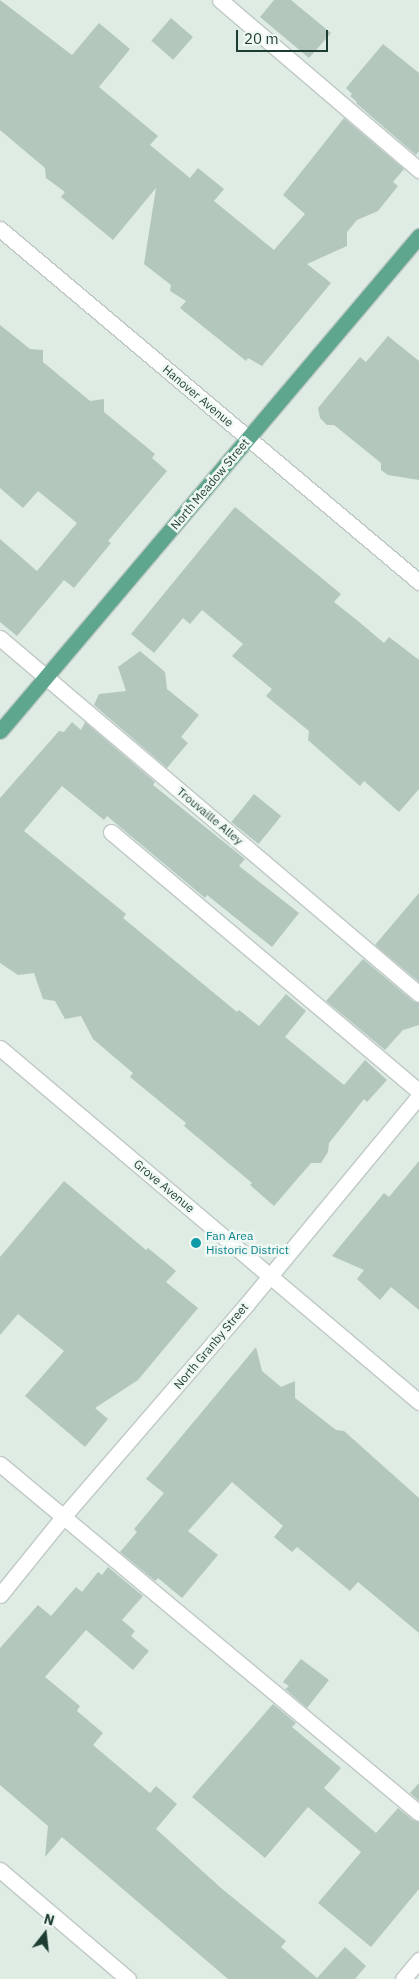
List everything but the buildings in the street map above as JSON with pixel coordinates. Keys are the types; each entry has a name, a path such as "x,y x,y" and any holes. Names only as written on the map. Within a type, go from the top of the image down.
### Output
{"main road":[{"name":"North Meadow Street","path":"0,731 419,236"}],"street":[{"path":"220,0 419,170"},
{"name":"Hanover Avenue","path":"0,228 419,582"},
{"name":"Trouvaille Alley","path":"0,638 419,994"},
{"path":"111,832 419,1091"},
{"name":"Grove Avenue","path":"0,1048 419,1402"},
{"name":"North Granby Street","path":"0,1594 419,1096"},
{"path":"0,1464 419,1813"},
{"path":"0,1870 128,1979"},
{"path":"403,1979 419,1960"}],"place":[{"name":"Fan Area Historic District","path":"196,1243"}]}
